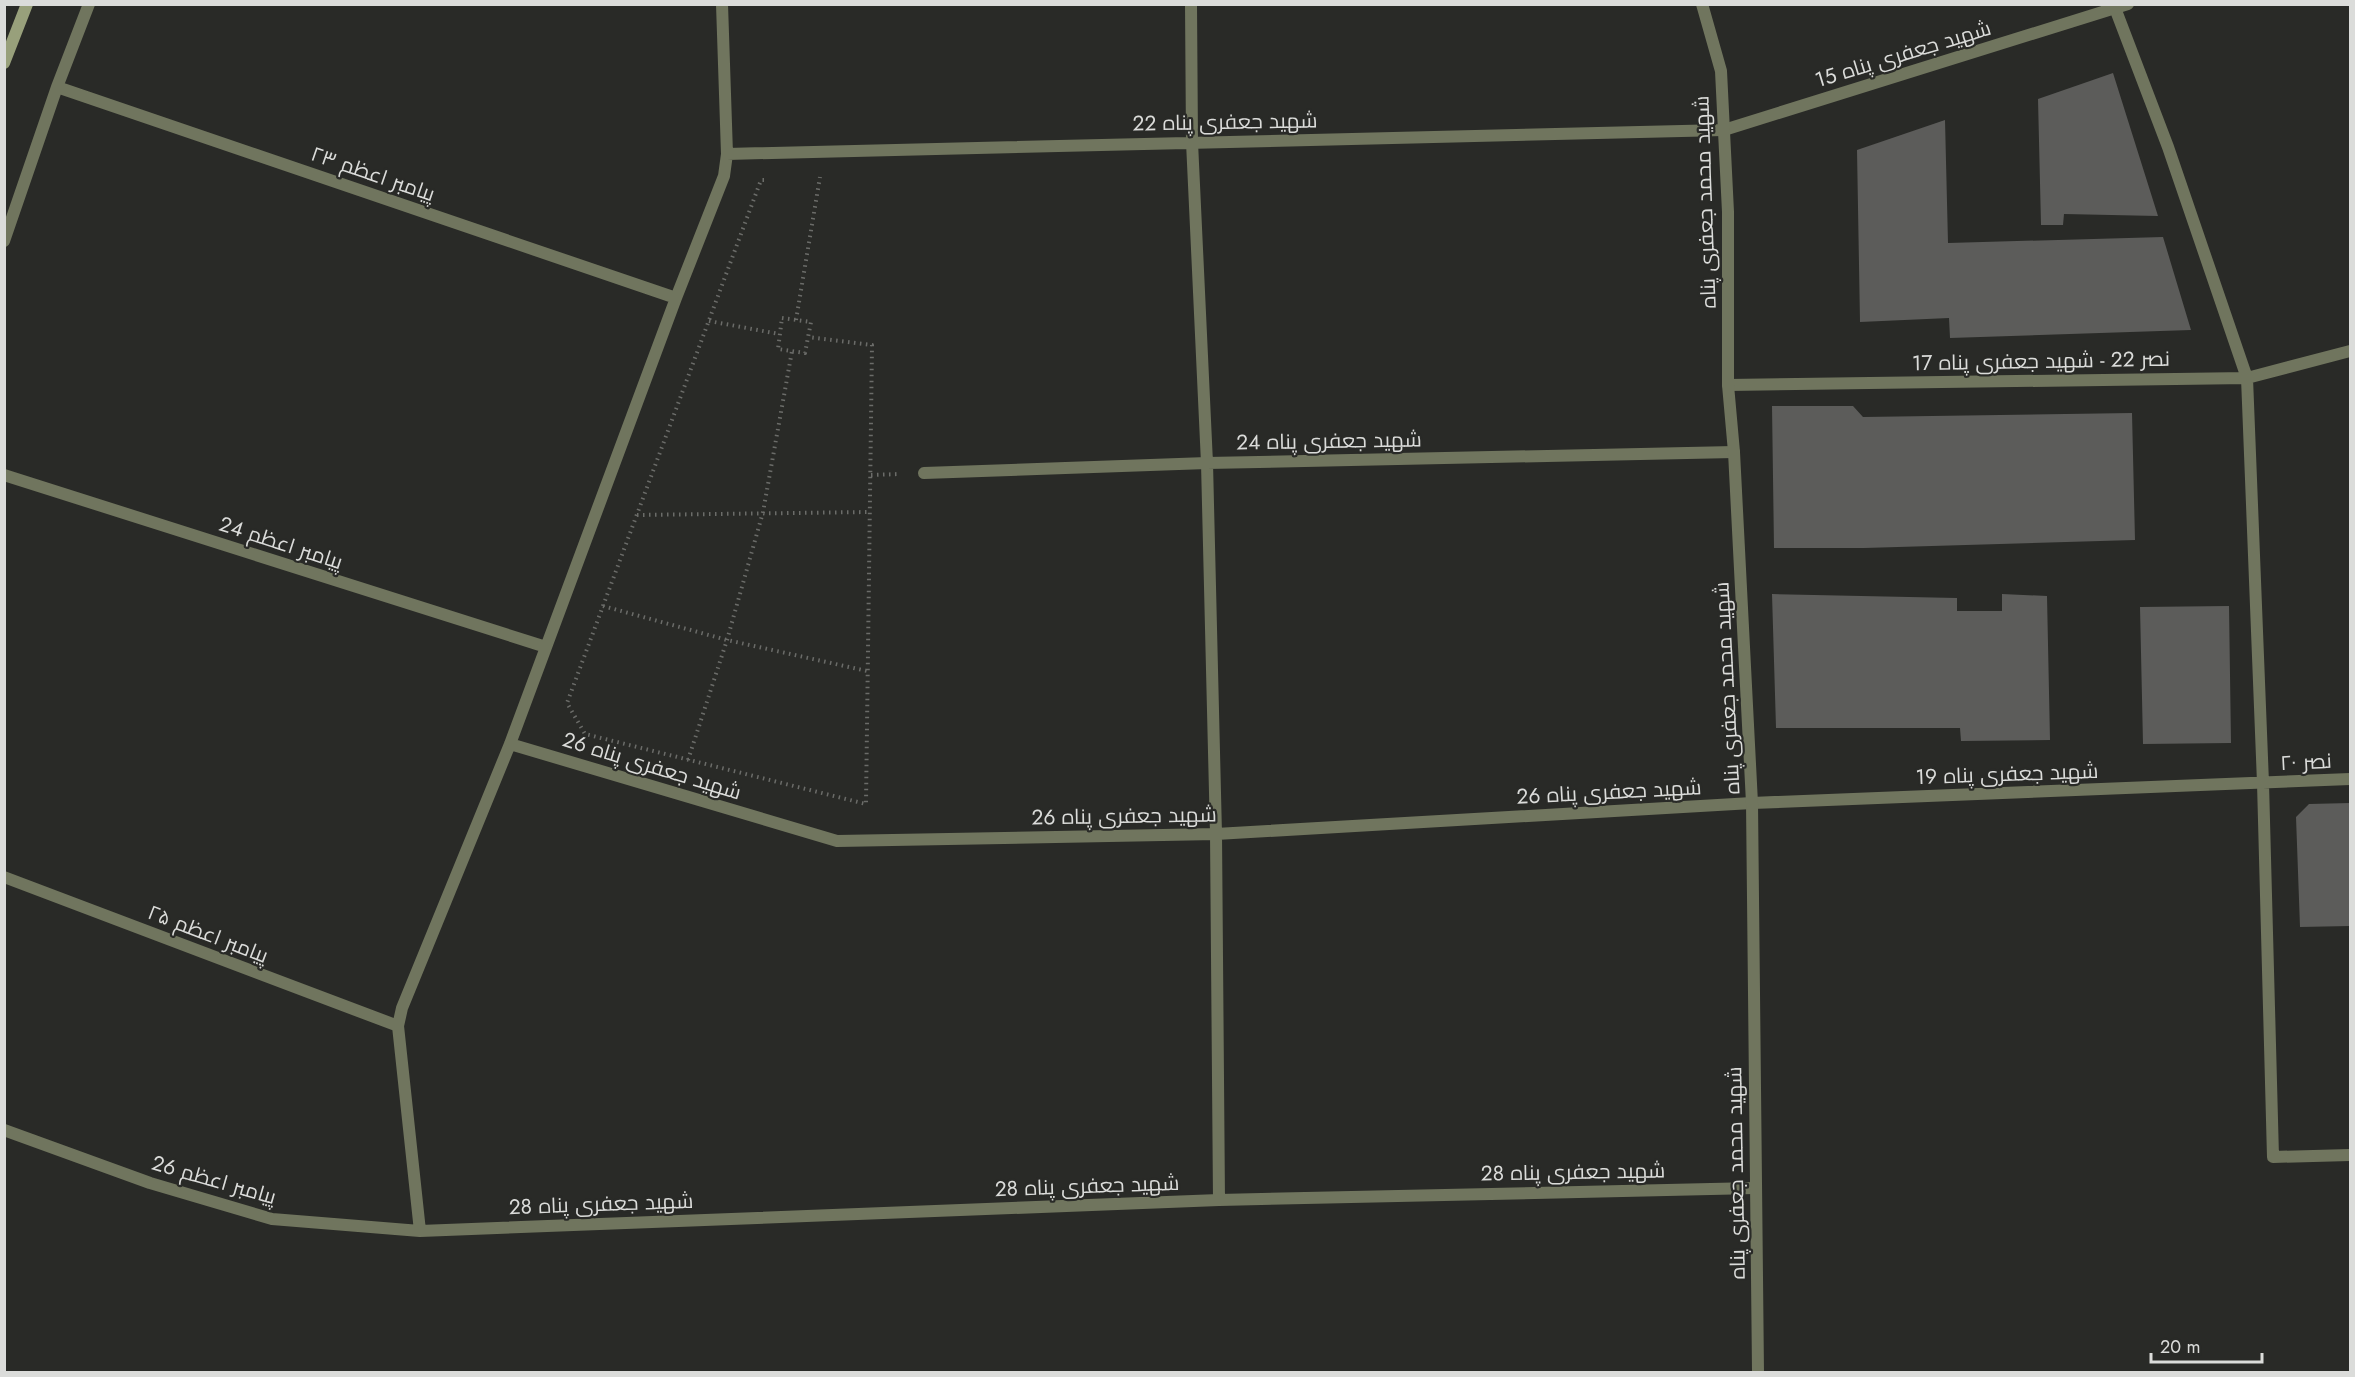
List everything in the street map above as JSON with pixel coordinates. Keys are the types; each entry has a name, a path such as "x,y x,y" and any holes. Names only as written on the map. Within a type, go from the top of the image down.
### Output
{"main road":[{"path":"4,63 27,4"}],"street":[{"path":"4,241 57,87 89,4"},
{"path":"420,1231 398,1026 402,1008 510,744 676,298 724,176 727,154 722,4"},
{"path":"1191,4 1191,142 1207,463 1216,834 1218,1200"},
{"name":"شهید محمد جعفری پناه","path":"1702,4 1721,71 1728,213 1728,385 1734,452 1752,803 1758,1372"},
{"name":"شهید جعفری پناه 15","path":"1724,130 2128,4"},
{"path":"2115,8 2168,147 2247,378 2263,783 2273,1157 2350,1155"},
{"name":"پیامبر اعظم ۲۳","path":"57,87 676,298"},
{"name":"شهید جعفری پناه 22","path":"727,154 1724,130"},
{"name":"نصر 22 - شهید جعفری پناه 17","path":"1728,385 2247,378 2350,351"},
{"name":"شهید جعفری پناه 24","path":"924,473 1207,463 1734,452"},
{"name":"پیامبر اعظم 24","path":"4,476 546,647"},
{"name":"شهید جعفری پناه 26","path":"510,744 837,841 1216,834 1752,803"},
{"name":"نصر ۲۰","path":"2263,783 2350,779"},
{"name":"شهید جعفری پناه 19","path":"1752,803 2263,783"},
{"name":"پیامبر اعظم ۲۵","path":"4,877 398,1026"},
{"name":"پیامبر اعظم 26","path":"4,1130 150,1183 272,1219 420,1231"},
{"name":"شهید جعفری پناه 28","path":"420,1231 1218,1200 1755,1188"}],"path":[{"path":"796,320 820,177"},
{"path":"809,178 830,178"},
{"path":"773,179 761,180 567,703 585,734 866,804 872,345 808,337"},
{"path":"782,318 811,322 805,353 778,349 779,334 782,318"},
{"path":"709,321 779,334"},
{"path":"688,760 727,640 763,512 792,351"},
{"path":"637,515 870,512"},
{"path":"603,606 727,640 867,671"}],"building":[{"path":"2113,73 2158,216 2064,214 2063,225 2041,225 2038,99"},
{"path":"1945,120 1948,243 2163,237 2191,330 1950,338 1949,318 1860,322 1857,150"},
{"path":"1772,406 1853,406 1863,417 2132,413 2135,540 1864,548 1774,548"},
{"path":"1772,594 1957,598 1957,611 2002,611 2002,594 2047,596 2050,740 1961,741 1960,728 1776,728"},
{"path":"2229,606 2231,743 2143,744 2140,607"},
{"path":"2350,803 2350,926 2300,927 2296,817 2309,804"}]}
